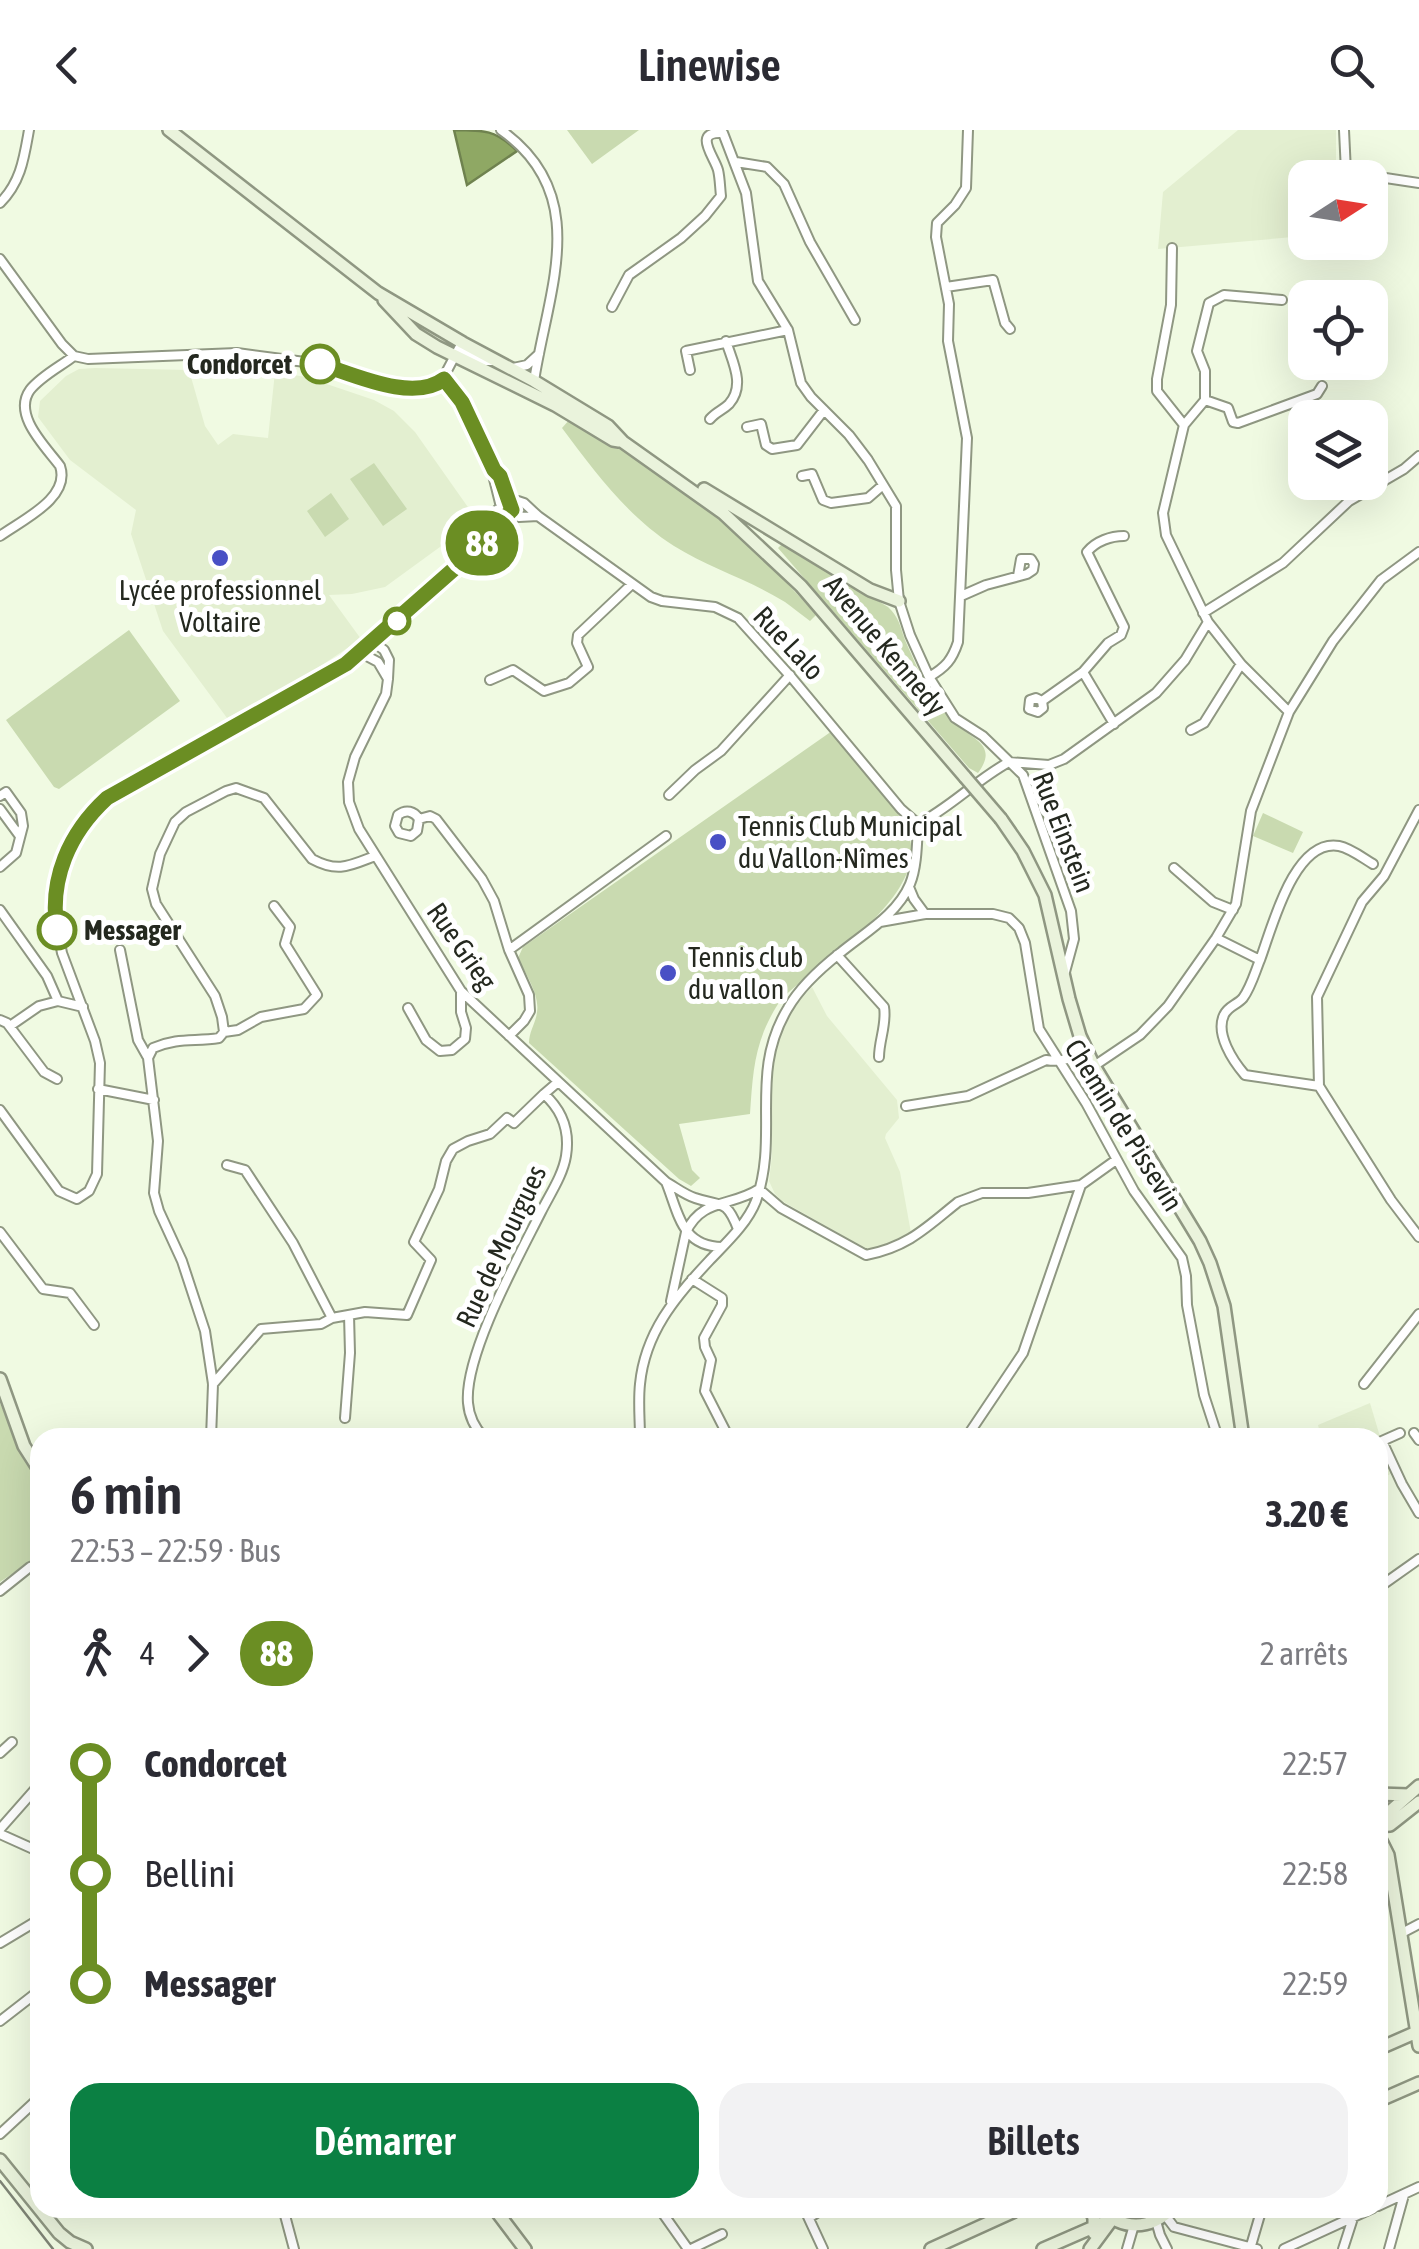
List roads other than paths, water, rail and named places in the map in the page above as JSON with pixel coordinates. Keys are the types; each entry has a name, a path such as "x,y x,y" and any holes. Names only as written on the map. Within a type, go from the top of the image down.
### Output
{"main road":[{"name":"Avenue Kennedy","path":"169,130 378,292 608,426 623,442 724,513 801,586 1002,819 1045,895 1085,1048 1210,1263 1224,1306 1242,1428"},
{"path":"378,292 416,334 623,442"},
{"path":"651,460 682,473 870,590 900,600"},
{"path":"0,1379 30,1455"},
{"path":"1388,1794 1416,1794"},
{"path":"1388,1816 1416,1794"},
{"path":"1388,1855 1419,2046"},
{"path":"1388,2044 1418,2031"},
{"path":"1388,2096 1419,2082"},
{"path":"0,2160 30,2198"},
{"path":"46,2218 58,2233 86,2249"},
{"path":"501,2218 524,2249"},
{"path":"931,2249 999,2218"},
{"path":"1092,2218 1092,2245"},
{"path":"1092,2245 1112,2218"},
{"path":"1043,2249 1112,2218 1134,2226 1154,2218"}],"street":[{"path":"0,203 16,183 24,164 26,130"},
{"path":"501,130 520,144 546,178 557,216 557,252 534,381"},
{"path":"929,677 952,660 958,642 967,438 948,341 949,304 936,237 937,223 956,205 966,188 968,130"},
{"path":"1344,130 1346,172 1419,184"},
{"name":"Rue Einstein","path":"612,307 628,275 681,238 721,196 718,167 706,142 710,135 723,134 746,193 758,281 788,330 801,384 849,435 896,506 900,600 929,677 955,718 983,736 1023,774 1071,910 1074,939 1064,976"},
{"path":"736,162 768,168 784,184 810,242 855,320"},
{"path":"1172,248 1171,305 1156,379 1157,392 1184,425"},
{"path":"0,258 74,356 237,353 320,364 392,388 437,384 444,379 459,348 485,362 497,361"},
{"path":"946,288 993,280 1010,329"},
{"path":"1282,300 1224,296 1209,304 1197,350 1205,371 1205,400 1184,425 1164,512 1166,535 1174,556 1205,617 1241,664 1289,712"},
{"path":"690,370 686,351 788,330"},
{"path":"710,419 727,407 737,383 726,341"},
{"path":"510,368 528,366 539,354"},
{"path":"0,536 54,497 60,487 60,466 27,420 25,406 32,388 74,356"},
{"path":"444,379 462,402 500,476 505,504 488,537"},
{"path":"1205,400 1228,408 1233,422 1238,422 1317,394 1322,386"},
{"path":"747,427 761,424 766,444 772,449 797,445 824,410"},
{"path":"640,1428 642,1363 652,1334 670,1306 754,1206 767,1146 766,1072 777,1028 809,981 900,901 909,886 918,824 1009,762 1050,765 1114,724 1156,692 1186,660 1205,617 1283,563 1349,501 1419,456"},
{"path":"802,476 812,474 823,500 831,503 868,498 883,485"},
{"name":"Rue Lalo","path":"505,504 524,503 632,584 662,601 715,608 738,618 918,824"},
{"path":"505,504 500,513 538,516"},
{"path":"0,1110 58,1191 70,1198 89,1191 98,1174 100,1063 62,953 55,916 63,859 93,810 122,788 346,664 504,525 508,514"},
{"path":"1042,701 1084,672 1108,642 1124,630 1088,552 1112,536 1124,536"},
{"path":"1094,1066 1140,1035 1168,1006 1216,938 1236,904 1251,811 1289,712 1332,642 1381,580 1419,552"},
{"path":"961,596 1018,576"},
{"path":"490,680 513,670 544,692 569,683 588,667 577,643 578,635 632,584"},
{"name":"Rue Grieg","path":"388,628 386,694 355,757 348,782 354,819 375,856 461,991 666,1182 692,1198 722,1204"},
{"path":"373,642 389,660"},
{"path":"362,652 378,662 388,679"},
{"path":"1191,730 1204,723 1241,664"},
{"path":"1084,672 1114,724"},
{"path":"670,795 721,750 790,675"},
{"path":"148,1058 153,1048 165,1043 220,1038 224,1032 214,996 156,904 152,888 160,854 175,822 199,805 236,788 264,798 312,859 323,865 345,868 375,856"},
{"path":"0,796 6,792 22,814 24,826 14,857 0,867"},
{"path":"0,809 19,835"},
{"path":"1419,810 1384,876 1362,902 1317,997 1318,1086 1419,1238"},
{"path":"418,819 436,819 494,901 509,950 529,995 530,1011 509,1036"},
{"path":"509,950 666,836"},
{"path":"1318,1086 1245,1075 1225,1040 1224,1016 1244,997 1292,877 1308,858 1321,847 1340,846 1373,864"},
{"path":"1174,868 1213,902 1233,910"},
{"path":"909,886 925,914"},
{"path":"224,1032 238,1030 262,1017 304,1009 317,995 284,944 290,927 274,906"},
{"path":"0,910 47,976 58,1001"},
{"name":"Chemin de Pissevin","path":"880,922 925,914 993,914 1009,918 1019,928 1039,1029 1086,1103 1134,1191 1182,1258 1204,1395 1215,1428"},
{"path":"1216,938 1260,960"},
{"path":"120,950 138,1040 148,1058 154,1100 158,1141 154,1194 205,1331 214,1384 212,1428"},
{"path":"837,955 884,1008 886,1019 879,1058"},
{"path":"408,1008 426,1040 440,1051 452,1050 465,1039 461,991"},
{"path":"10,1026 39,1006 58,1001 83,1006"},
{"path":"0,1020 10,1026 44,1072 57,1079"},
{"path":"906,1106 968,1096 1046,1060 1059,1062 1073,1057 1085,1048"},
{"path":"214,1384 261,1330 321,1324 365,1312 407,1314 431,1260 414,1242 440,1190 453,1148 490,1134 508,1118 514,1124 558,1082"},
{"path":"98,1089 154,1100"},
{"name":"Rue de Mourgues","path":"477,1428 468,1406 480,1344 566,1162 566,1126 555,1104 544,1094"},
{"path":"759,1189 781,1208 866,1255 912,1240 966,1198 1081,1184 1116,1160"},
{"path":"227,1164 245,1170 293,1242 332,1318"},
{"name":"Rue Grieg","path":"666,1182 686,1232"},
{"path":"973,1428 1024,1353 1081,1184"},
{"path":"670,1306 686,1232 698,1214 759,1189"},
{"path":"722,1204 732,1214 738,1229"},
{"path":"754,1206 781,1208"},
{"path":"0,1232 3,1244 42,1288 70,1294 94,1325"},
{"path":"686,1232 701,1245 722,1248"},
{"path":"692,1279 722,1298 704,1338 711,1360 706,1391 724,1428"},
{"path":"1364,1384 1419,1314"},
{"path":"346,1418 349,1315"},
{"path":"1388,1438 1400,1432"},
{"path":"1388,1454 1419,1513"},
{"path":"1388,1581 1419,1559"},
{"path":"0,1592 30,1567"},
{"path":"0,1753 12,1742"},
{"path":"30,1796 0,1832 30,1847"},
{"path":"1400,1934 1419,1924"},
{"path":"0,1944 30,1925"},
{"path":"0,2020 30,1998"},
{"path":"0,2134 30,2106"},
{"path":"1388,2201 1419,2186"},
{"path":"1389,2249 1404,2195"},
{"path":"286,2218 294,2249"},
{"path":"666,2218 689,2249 722,2234"},
{"path":"809,2218 823,2249"},
{"path":"1163,2218 1160,2236 1167,2249"},
{"path":"1167,2218 1174,2227 1252,2248 1260,2218"},
{"path":"1284,2249 1348,2218"},
{"path":"1344,2249 1353,2218"},
{"path":"1127,2249 1134,2226"}],"railway":[{"path":"0,2181 53,2249"}],"place":[{"name":"Condorcet","path":"320,364"},
{"name":"Lycée professionnel Voltaire","path":"220,558"},
{"name":"Tennis Club Municipal du Vallon-Nîmes","path":"718,842"},
{"name":"Messager","path":"57,930"},
{"name":"Tennis club du vallon","path":"668,973"}]}
